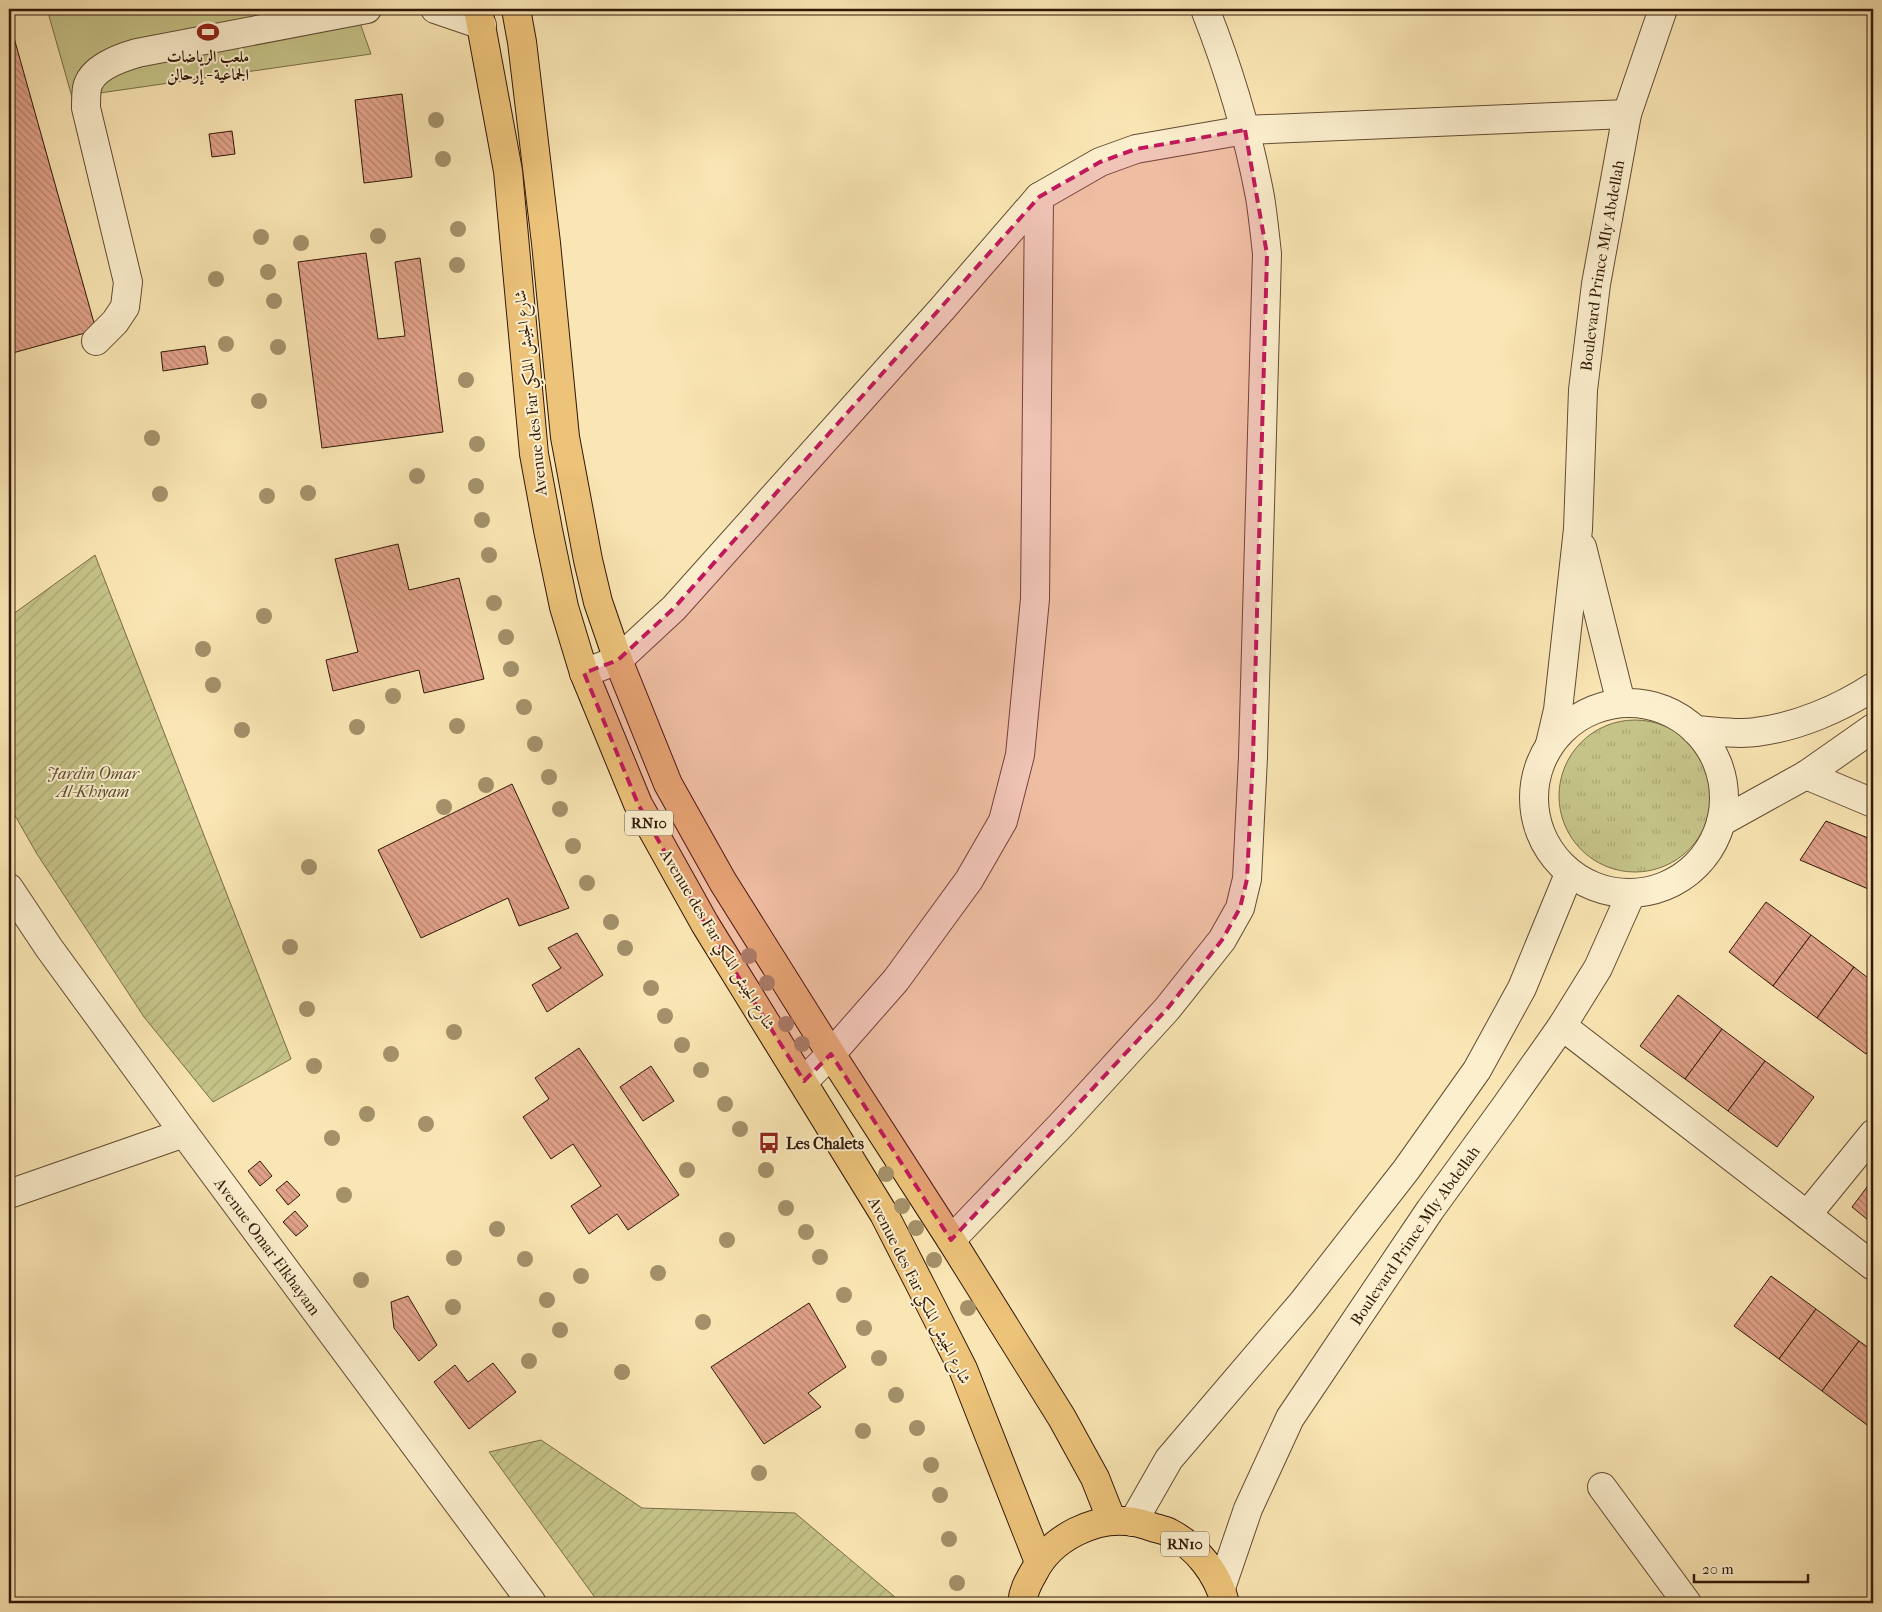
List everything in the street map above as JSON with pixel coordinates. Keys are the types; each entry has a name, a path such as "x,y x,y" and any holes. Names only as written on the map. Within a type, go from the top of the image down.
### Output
{"main road":[{"name":"Avenue des Far شارع الجيش الملكي","path":"516,9 522,42 546,243 565,438 588,560 598,602 618,660 668,784 723,882 831,1054 952,1240 1062,1418 1095,1478 1123,1522"},
{"name":"Avenue des Far شارع الجيش الملكي","path":"480,17 508,171 534,454 564,607 584,673 638,804 705,924 804,1081 884,1214 959,1360 1039,1562"},
{"name":"RN10","path":"1022,1603 1023,1593 1039,1562 1053,1546 1071,1534 1091,1526 1123,1522 1170,1532 1200,1556 1223,1596"}],"street":[{"path":"96,341 116,322 125,307 128,282 86,108 87,86 95,75 113,61 137,52 367,9"},
{"path":"435,9 480,17"},
{"path":"952,1240 1167,1009 1222,940 1240,908 1247,879 1253,757 1267,254 1260,198 1245,130 1222,53 1205,9"},
{"name":"Boulevard Prince Mly Abdellah","path":"1550,744 1570,723 1594,709 1621,703 1648,705 1674,714 1695,730 1711,750 1721,773 1725,798 1722,822 1709,851 1688,873 1661,889 1631,894 1598,890 1569,874 1549,852 1537,826 1533,798 1537,769 1550,744 1558,710 1578,529 1583,390 1596,284 1627,114 1663,9"},
{"path":"584,673 618,660 681,601 942,310 1039,197 1100,162 1136,149 1245,130 1627,114"},
{"path":"804,1081 831,1054 896,980 970,880 1003,821 1020,755 1035,599 1039,197"},
{"name":"Boulevard Prince Mly Abdellah","path":"1578,529 1621,703"},
{"path":"1695,730 1755,733 1801,722 1830,710 1873,687"},
{"path":"1722,822 1806,775 1873,728"},
{"path":"1806,775 1873,803"},
{"path":"1123,1522 1169,1459 1303,1302 1406,1170 1477,1070 1522,988 1569,874"},
{"name":"Avenue Omar Elkhayam","path":"9,888 49,948 184,1134 532,1603"},
{"name":"Boulevard Prince Mly Abdellah","path":"1223,1596 1248,1509 1290,1418 1430,1210 1562,1026 1598,968 1631,894"},
{"path":"1562,1026 1873,1266"},
{"path":"9,1194 184,1134"},
{"path":"1807,1215 1873,1134"},
{"path":"1602,1487 1686,1603"}],"highlighted area":[{"path":"1245,130 1267,254 1253,757 1247,879 1240,908 1222,940 1167,1009 951,1240 831,1054 804,1081 705,924 638,804 584,673 618,660 674,608 1039,197 1100,162 1136,149"}],"green space":[{"name":"ملعب الرياضات الجماعية - إرحالن","path":"47,9 355,9 371,54 72,97"},
{"name":"Jardin Omar Al-Khiyam","path":"95,555 291,1059 213,1102 144,1017 37,854 9,805 9,617"},
{"path":"1635,720 1664,726 1689,742 1705,767 1711,796 1705,825 1689,850 1664,866 1635,872 1606,866 1581,850 1565,825 1559,796 1565,767 1581,742 1606,726"},
{"path":"541,1440 642,1508 795,1513 902,1603 599,1603 489,1452"}],"building":[{"path":"9,20 96,330 9,354"},
{"path":"402,94 412,177 364,183 355,100"},
{"path":"232,131 235,154 212,157 209,134"},
{"path":"366,253 378,339 405,336 395,262 420,258 443,432 322,448 298,262"},
{"path":"205,346 208,364 163,371 161,352"},
{"path":"398,544 409,590 459,578 484,679 424,693 419,670 333,691 326,660 358,652 335,559"},
{"path":"512,784 569,908 519,926 508,898 421,938 378,850"},
{"path":"1826,821 1873,840 1873,891 1800,860"},
{"path":"1766,902 1811,935 1773,986 1729,952"},
{"path":"577,933 603,975 547,1012 532,985 561,968 548,948"},
{"path":"1811,935 1854,967 1817,1018 1773,986"},
{"path":"1854,967 1873,982 1873,1044 1866,1054 1817,1018"},
{"path":"1678,995 1722,1029 1685,1079 1640,1046"},
{"path":"1722,1029 1765,1061 1728,1111 1685,1079"},
{"path":"579,1048 679,1195 628,1230 617,1214 589,1234 571,1206 601,1186 573,1144 551,1159 523,1117 549,1099 535,1078"},
{"path":"1765,1061 1814,1097 1777,1147 1728,1111"},
{"path":"651,1066 674,1101 643,1121 620,1087"},
{"path":"260,1161 272,1176 260,1186 248,1171"},
{"path":"1873,1179 1873,1224 1852,1207"},
{"path":"287,1181 300,1195 288,1205 276,1190"},
{"path":"295,1211 308,1226 296,1236 283,1222"},
{"path":"1771,1276 1816,1309 1779,1359 1734,1326"},
{"path":"408,1296 437,1345 419,1361 394,1328 391,1302"},
{"path":"809,1303 846,1367 808,1393 821,1407 764,1444 711,1367"},
{"path":"1816,1309 1859,1341 1822,1391 1779,1359"},
{"path":"1859,1341 1873,1351 1873,1425 1871,1428 1822,1391"},
{"path":"493,1363 516,1392 469,1429 434,1382 455,1365 468,1382"}],"place":[{"name":"ملعب الرياضات الجماعية - إرحالن","path":"208,32"},
{"name":"Les Chalets","path":"769,1143"}]}
